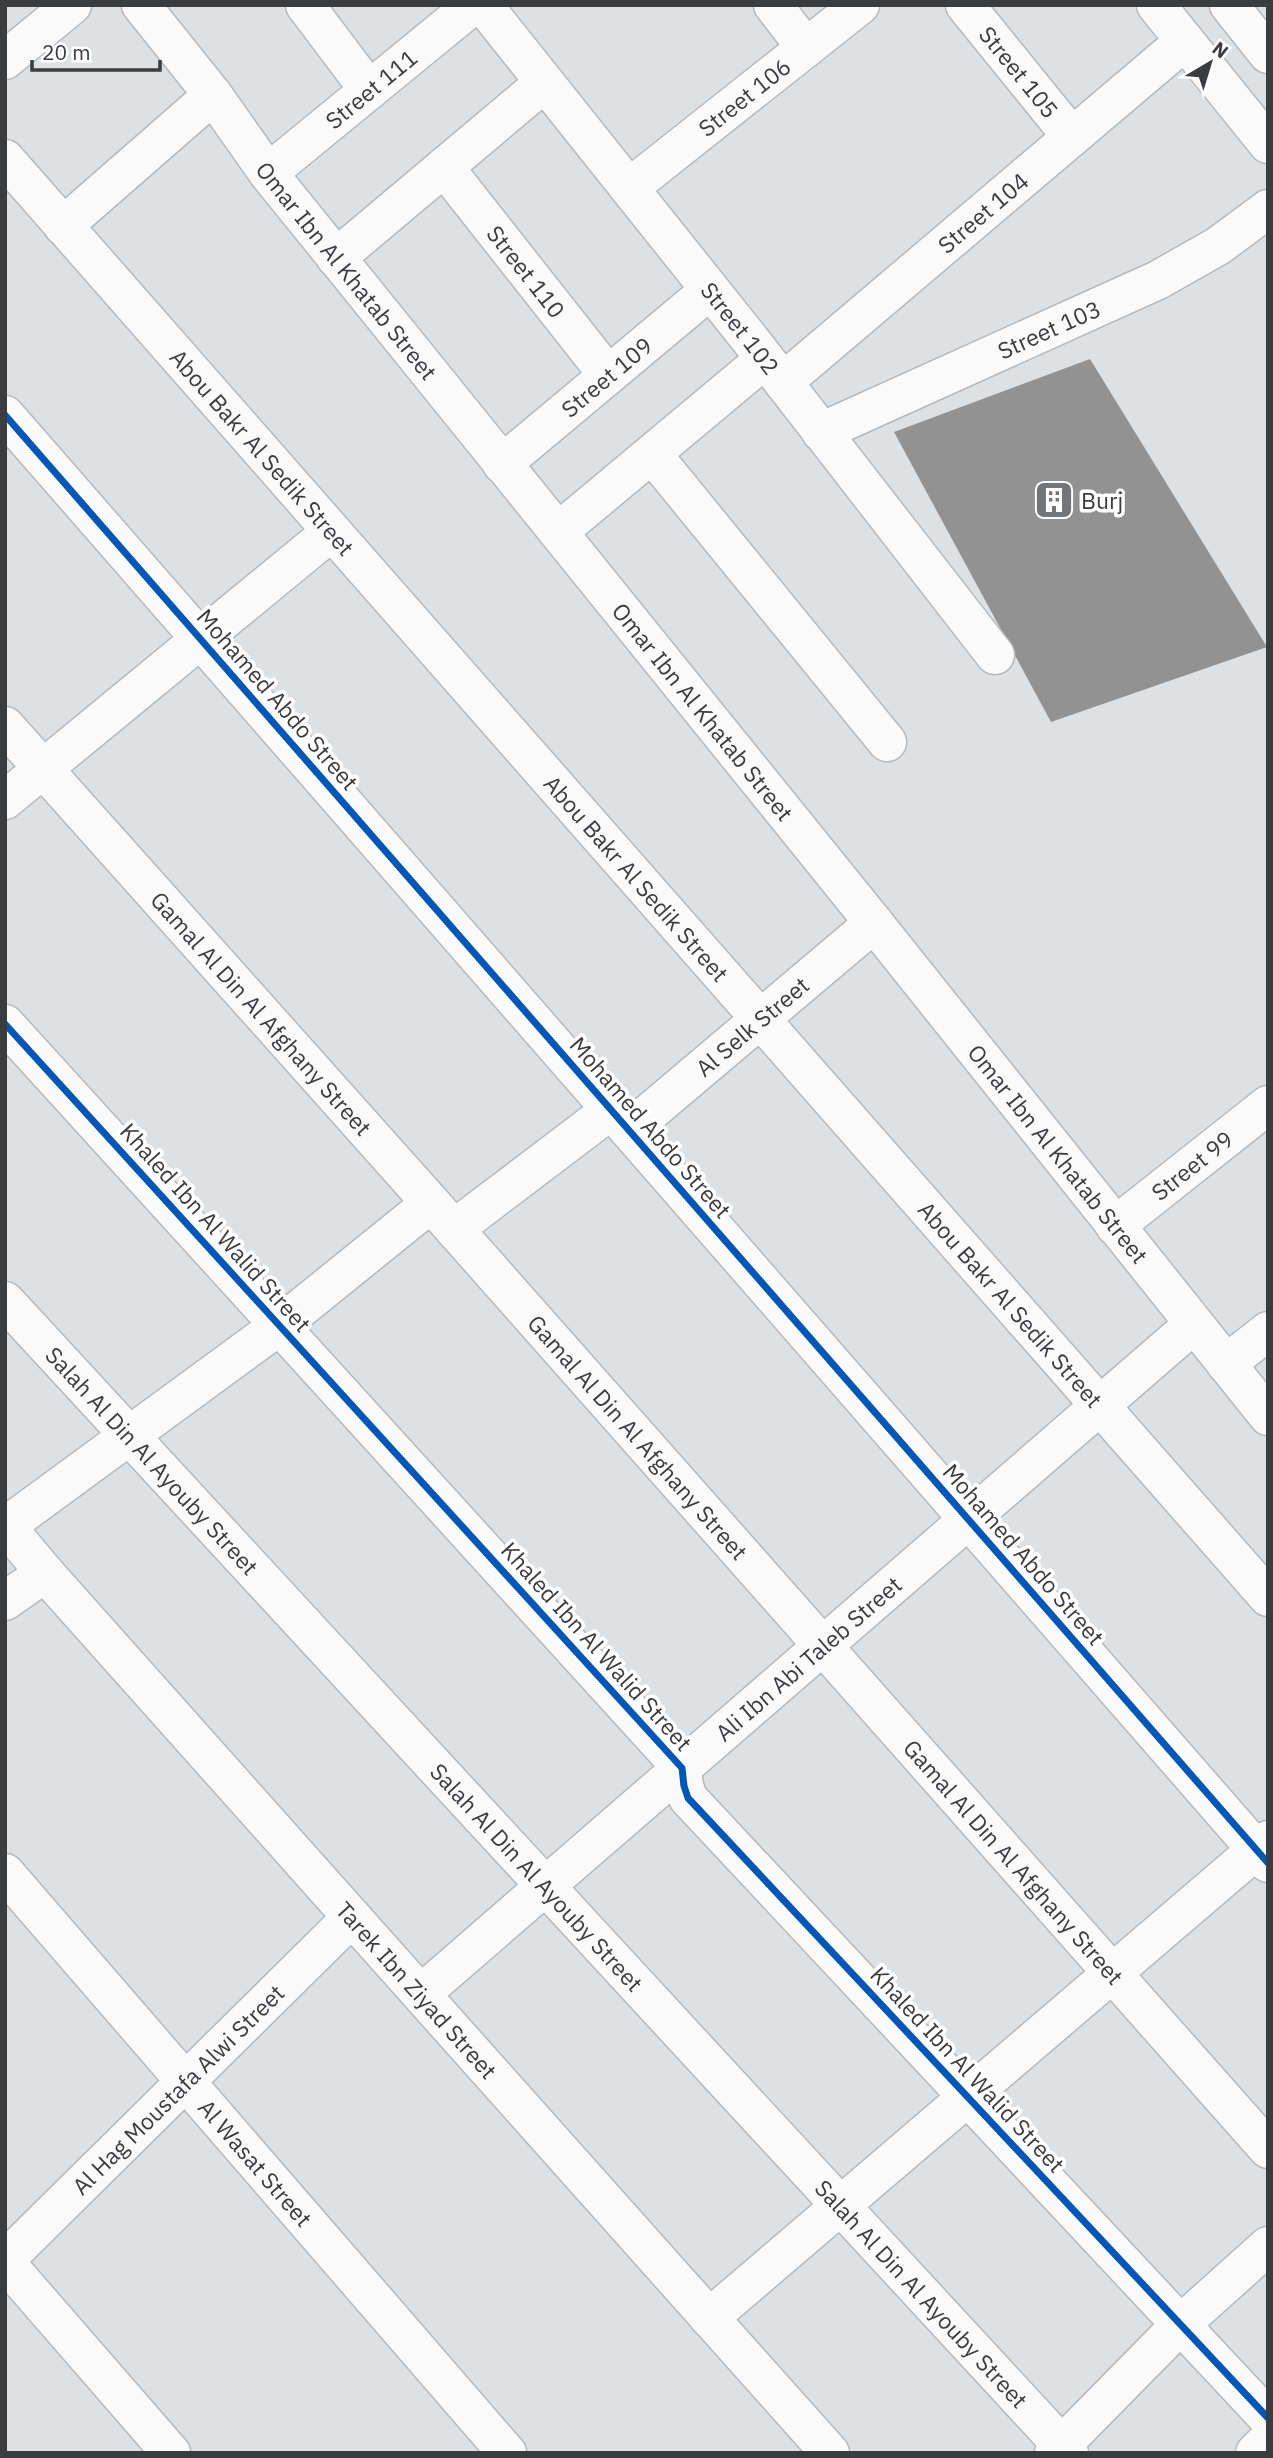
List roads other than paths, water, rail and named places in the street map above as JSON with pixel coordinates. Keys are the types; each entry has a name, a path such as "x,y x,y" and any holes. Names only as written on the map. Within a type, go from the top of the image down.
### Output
{"street":[{"path":"5,60 72,5"},
{"name":"Omar Ibn Al Khatab Street","path":"141,5 213,95 268,173 1268,1416"},
{"path":"304,5 369,90"},
{"name":"Street 111","path":"268,173 473,5"},
{"name":"Street 102","path":"483,5 995,654"},
{"path":"773,5 806,48"},
{"name":"Street 106","path":"628,188 860,5"},
{"name":"Street 105","path":"965,5 1072,137"},
{"path":"1156,5 1268,144"},
{"path":"1229,5 1268,54"},
{"name":"Street 104","path":"558,532 652,454 774,371 1072,137 1185,41"},
{"path":"336,258 544,83"},
{"path":"63,226 213,95"},
{"name":"Abou Bakr Al Sedik Street","path":"5,159 1268,1597"},
{"name":"Street 110","path":"444,167 608,375"},
{"name":"Street 103","path":"821,432 1158,280 1218,246 1268,209"},
{"name":"Street 109","path":"502,464 710,290"},
{"name":"Mohamed Abdo Street","path":"5,415 968,1520 1264,1851"},
{"path":"652,454 887,742"},
{"path":"5,800 331,532"},
{"name":"Gamal Al Din Al Afghany Street","path":"5,726 443,1216 1268,2149"},
{"name":"Al Selk Street","path":"6,1525 280,1325 443,1216 620,1120 761,1019 874,923"},
{"name":"Khaled Ibn Al Walid Street","path":"5,1024 682,1768 688,1798 1268,2418"},
{"name":"Street 99","path":"1115,1226 1268,1105"},
{"name":"Salah Al Din Al Ayouby Street","path":"5,1301 1062,2450"},
{"name":"Ali Ibn Abi Taleb Street","path":"422,1993 1194,1324"},
{"path":"1226,1364 1268,1331"},
{"name":"Tarek Ibn Ziyad Street","path":"6,1525 45,1573 830,2453"},
{"path":"5,1601 45,1573"},
{"path":"709,2318 1112,1973 1264,1851"},
{"name":"Al Wasat Street","path":"5,1873 507,2453"},
{"name":"Al Hag Moustafa Alwi Street","path":"5,2261 352,1917"},
{"path":"1062,2450 1181,2324 1268,2246"},
{"path":"5,2261 172,2453"},
{"path":"1255,2453 1268,2440"}],"place":[{"name":"Burj","path":"1054,500"}]}
